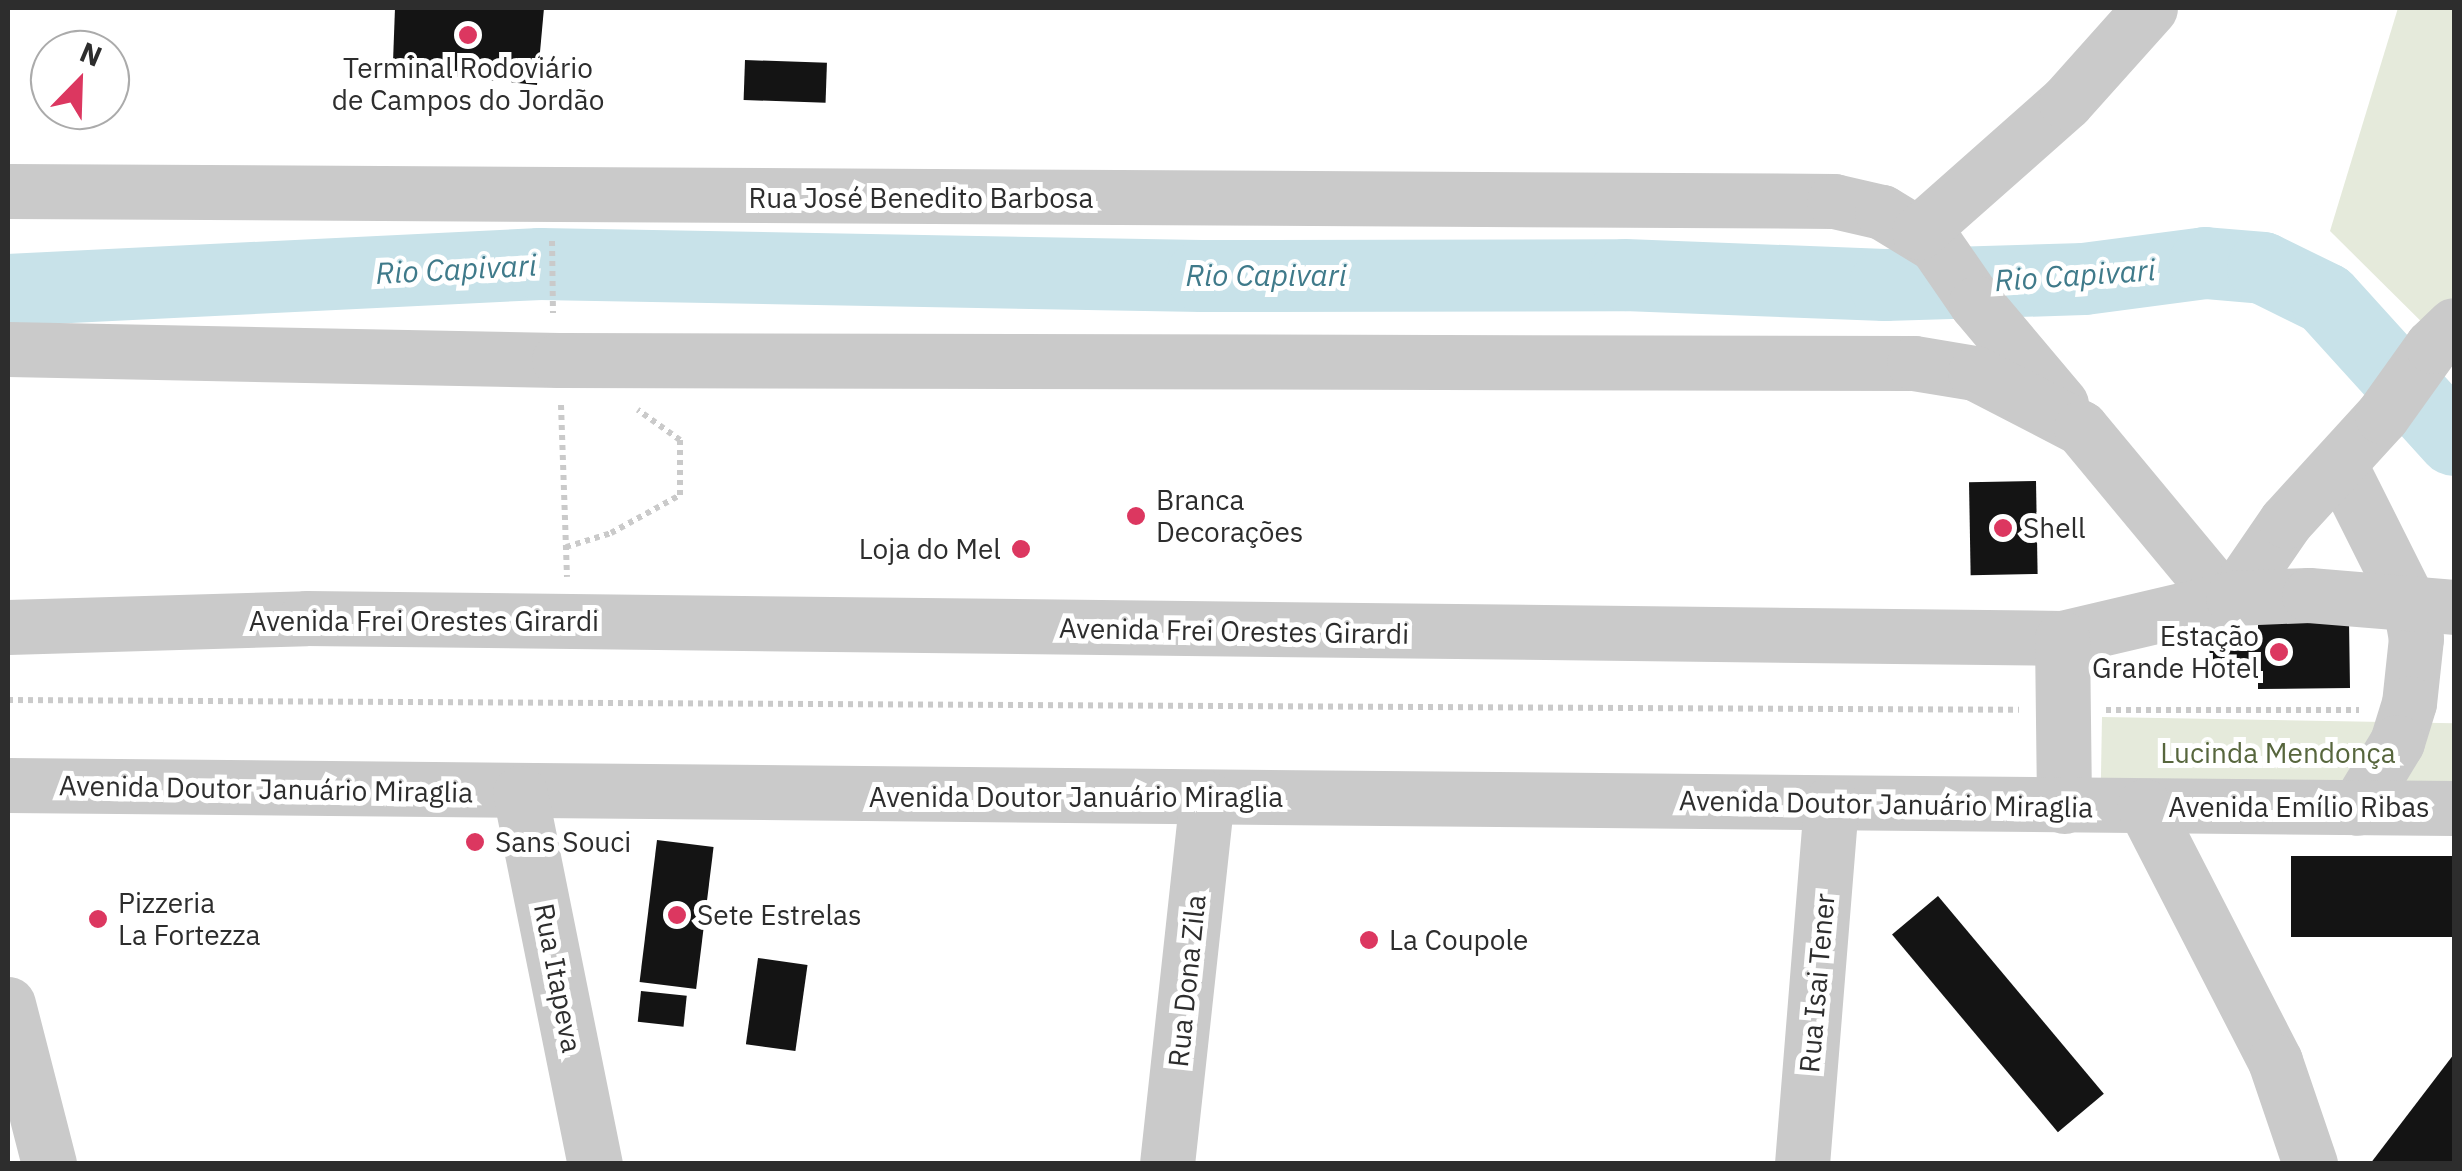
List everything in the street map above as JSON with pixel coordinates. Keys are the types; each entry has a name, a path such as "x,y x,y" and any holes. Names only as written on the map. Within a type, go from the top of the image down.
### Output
{"street":[{"path":"2150,8 2066,102 1928,238 1976,303 2228,598 2286,521 2382,416 2443,336"},
{"name":"Rua José Benedito Barbosa","path":"8,191 1834,201 1882,212 1928,238"},
{"path":"8,350 556,342 1914,363 1975,373 2081,428"},
{"path":"2340,465 2432,606 2416,638 2409,703 2397,742 2356,808"},
{"name":"Avenida Frei Orestes Girardi","path":"8,627 306,618 2062,638 2228,598 2309,595 2432,606"},
{"path":"2062,638 2064,806"},
{"name":"Avenida Doutor Januário Miraglia","path":"8,785 2144,806"},
{"name":"Rua Itapeva","path":"520,792 595,1164"},
{"name":"Rua Dona Zila","path":"1167,1164 1207,798"},
{"name":"Rua Isai Tener","path":"1802,1164 1831,803"},
{"path":"2144,806 2275,1061 2310,1164"},
{"name":"Avenida Emílio Ribas","path":"2144,806 2454,808"},
{"path":"8,1004 49,1164"}],"path":[{"path":"552,234 568,621"},
{"path":"566,547 611,533 680,495 680,440 622,402"},
{"path":"8,700 2362,710"}],"green space":[{"path":"2398,8 2454,8 2454,354 2330,231"},
{"name":"Lucinda Mendonça","path":"2102,717 2454,723 2453,789 2101,783"}],"building":[{"name":"Terminal Rodoviário de Campos do Jordão","path":"395,8 544,8 537,85 410,72 393,62"},
{"path":"745,60 827,63 826,103 744,100"},
{"name":"Shell","path":"2036,481 2038,574 1971,575 1969,482"},
{"name":"Estação Grande Hotel","path":"2258,621 2349,621 2350,688 2258,689 2258,668 2210,668 2209,637 2258,637"},
{"name":"Sete Estrelas","path":"657,840 714,847 696,989 640,982"},
{"path":"2291,856 2454,856 2454,937 2291,937"},
{"path":"1938,896 2104,1094 2058,1132 1892,935"},
{"path":"758,958 808,965 795,1051 746,1044"},
{"path":"641,991 687,996 684,1027 638,1022"},
{"path":"2454,1054 2454,1164 2370,1164"}],"waterway":[{"name":"Rio Capivari","path":"8,290 540,264 1202,276 1625,275 1885,285 2084,279 2205,263 2263,268 2326,299 2454,440"}],"place":[{"name":"Terminal Rodoviário de Campos do Jordão","path":"468,35"},
{"name":"Branca Decorações","path":"1136,516"},
{"name":"Shell","path":"2003,528"},
{"name":"Loja do Mel","path":"1021,549"},
{"name":"Estação Grande Hotel","path":"2279,652"},
{"name":"Sans Souci","path":"475,842"},
{"name":"Sete Estrelas","path":"677,915"},
{"name":"Pizzeria La Fortezza","path":"98,919"},
{"name":"La Coupole","path":"1369,940"}]}
